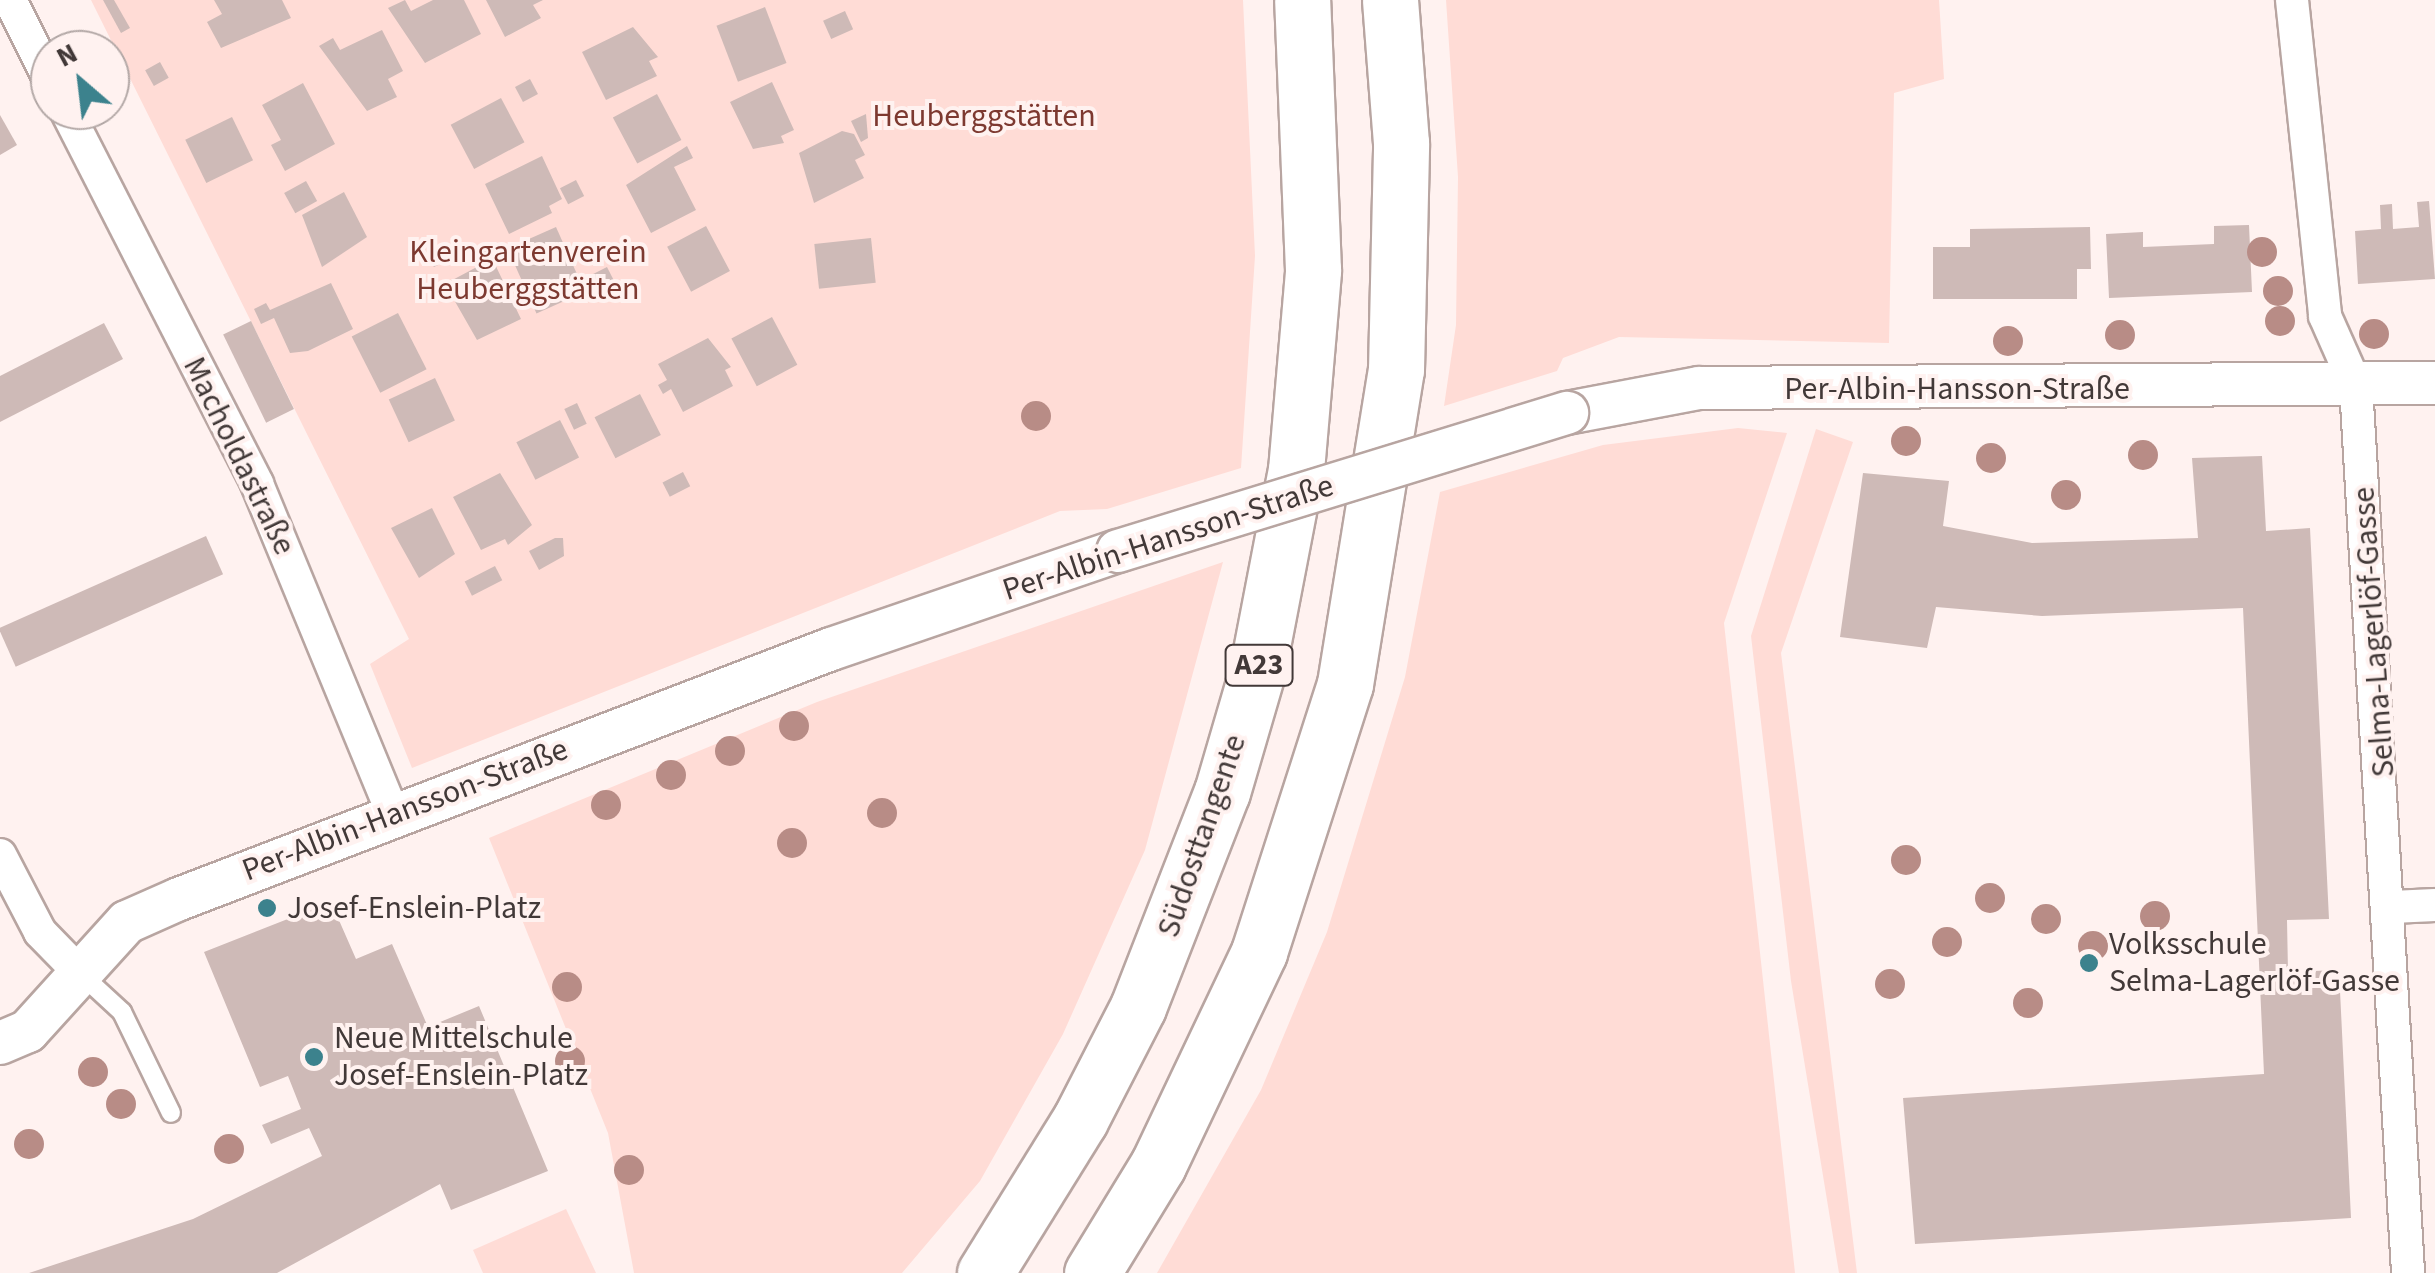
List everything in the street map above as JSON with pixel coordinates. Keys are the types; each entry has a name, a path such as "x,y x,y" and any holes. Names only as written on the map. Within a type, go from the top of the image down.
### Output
{"highway":[{"name":"Südosttangente","path":"985,1273 1080,1120 1138,1007 1222,792 1257,672 1296,470 1314,270 1302,0"},
{"name":"A23","path":"1092,1273 1158,1165 1243,988 1346,684 1379,512 1397,352 1401,142 1390,0"}],"street":[{"path":"10,0 30,40"},
{"name":"Selma-Lagerlöf-Gasse","path":"2292,0 2325,316 2356,386 2392,907 2408,1273"},
{"name":"Macholdastraße","path":"76,130 257,484 392,812"},
{"name":"Per-Albin-Hansson-Straße","path":"0,1043 28,1031 83,976 127,922 392,812 1118,551 1568,413 1699,388 2435,383"},
{"path":"0,855 40,932 83,976"},
{"path":"2392,907 2435,904"}],"lane":[{"path":"83,976 122,1012 171,1113"}],"green space":[{"path":"91,0 1243,0 1255,256 1241,468 1107,509 1060,511 412,768 370,664 409,639 130,78 130,30 106,30"},
{"path":"1446,0 1939,0 1944,79 1894,93 1889,343 1619,337 1563,358 1557,371 1444,406 1456,325 1458,177"},
{"path":"1738,428 1787,433 1724,623 1795,1273 1157,1273 1261,1090 1327,932 1405,677 1440,492 1603,445"},
{"path":"1816,429 1853,442 1781,653 1857,1273 1839,1273 1791,981 1751,636"},
{"path":"1223,562 1145,850 1063,1034 980,1181 902,1273 634,1273 608,1133 489,838 817,702"},
{"path":"566,1209 596,1273 483,1273 473,1250"}],"building":[{"path":"103,0 114,0 130,28 119,30"},
{"path":"214,0 282,0 291,18 221,48 207,22 222,14"},
{"path":"405,0 411,11 433,0 464,0 481,34 425,63 388,8"},
{"path":"486,0 543,0 533,5 541,18 505,37"},
{"path":"765,7 787,63 738,82 716,26"},
{"path":"845,11 853,29 831,39 823,21"},
{"path":"633,27 658,57 649,61 657,76 606,100 582,52"},
{"path":"382,30 403,71 388,79 397,97 367,111 319,46 333,38 340,50"},
{"path":"160,62 169,78 154,86 145,70"},
{"path":"530,79 538,94 523,102 515,87"},
{"path":"772,82 794,130 781,136 784,143 753,149 730,102"},
{"path":"303,83 335,144 285,171 271,145 281,140 262,105"},
{"path":"657,94 681,140 637,163 613,117"},
{"path":"501,98 524,142 474,169 451,125"},
{"path":"866,114 868,138 861,142 851,121"},
{"path":"0,115 17,145 0,155"},
{"path":"232,117 253,160 206,183 185,140"},
{"path":"842,131 854,134 865,155 855,160 864,178 814,203 799,153"},
{"path":"687,146 693,158 674,167 696,210 651,233 626,185"},
{"path":"542,156 562,199 549,206 552,213 509,234 485,184"},
{"path":"576,180 584,196 568,204 560,188"},
{"path":"306,181 317,201 295,213 284,193"},
{"path":"344,192 367,237 322,267 302,215"},
{"path":"2429,201 2435,279 2358,284 2355,231 2381,229 2380,205 2392,204 2393,229 2419,227 2417,202"},
{"path":"2249,225 2252,292 2109,298 2106,234 2143,232 2143,247 2214,244 2214,226"},
{"path":"706,226 730,271 691,292 667,247"},
{"path":"556,227 585,292 536,313 508,249"},
{"path":"2090,227 2091,269 2077,269 2077,299 1933,299 1933,247 1970,247 1970,229"},
{"path":"871,238 876,283 819,289 814,244"},
{"path":"443,244 450,259 434,267 427,252"},
{"path":"493,245 498,256 492,258 521,319 477,340 445,284 488,261 483,250"},
{"path":"607,267 615,283 596,293 588,277"},
{"path":"331,283 353,329 308,351 290,353 274,318 261,324 254,309 266,303 270,310"},
{"path":"398,313 427,369 380,393 352,337"},
{"path":"772,317 797,365 757,386 731,339"},
{"path":"251,321 294,409 266,423 223,335"},
{"path":"104,323 123,359 0,422 0,376"},
{"path":"708,338 731,367 725,370 733,386 683,412 671,389 663,394 658,385 667,380 658,364"},
{"path":"435,378 455,421 409,442 389,400"},
{"path":"640,394 661,435 615,458 595,417"},
{"path":"577,403 587,424 574,430 564,409"},
{"path":"560,420 579,457 535,480 516,442"},
{"path":"2262,456 2266,531 2310,528 2329,919 2287,920 2288,972 2339,970 2351,1218 1915,1244 1903,1098 2264,1074 2243,608 2042,616 1936,607 1927,648 1840,637 1863,473 1949,481 1943,526 2032,543 2198,538 2192,458"},
{"path":"683,472 690,486 670,497 663,482"},
{"path":"500,473 532,525 508,545 505,539 481,550 453,497"},
{"path":"432,508 455,554 419,578 391,528"},
{"path":"206,536 223,574 16,667 0,628"},
{"path":"563,538 564,556 539,570 529,551"},
{"path":"495,566 502,580 472,596 465,581"},
{"path":"331,902 356,959 392,944 428,1027 479,1006 548,1171 451,1210 440,1184 277,1273 29,1273 193,1219 322,1156 309,1128 271,1144 262,1125 301,1109 288,1076 260,1087 204,952"}],"place":[{"name":"Josef-Enslein-Platz","path":"267,908"},
{"name":"Volksschule Selma-Lagerlöf-Gasse","path":"2089,963"},
{"name":"Neue Mittelschule Josef-Enslein-Platz","path":"314,1057"}],"park label":[{"name":"Heuberggstätten","path":"984,116"},
{"name":"Kleingartenverein Heuberggstätten","path":"528,272"}]}
